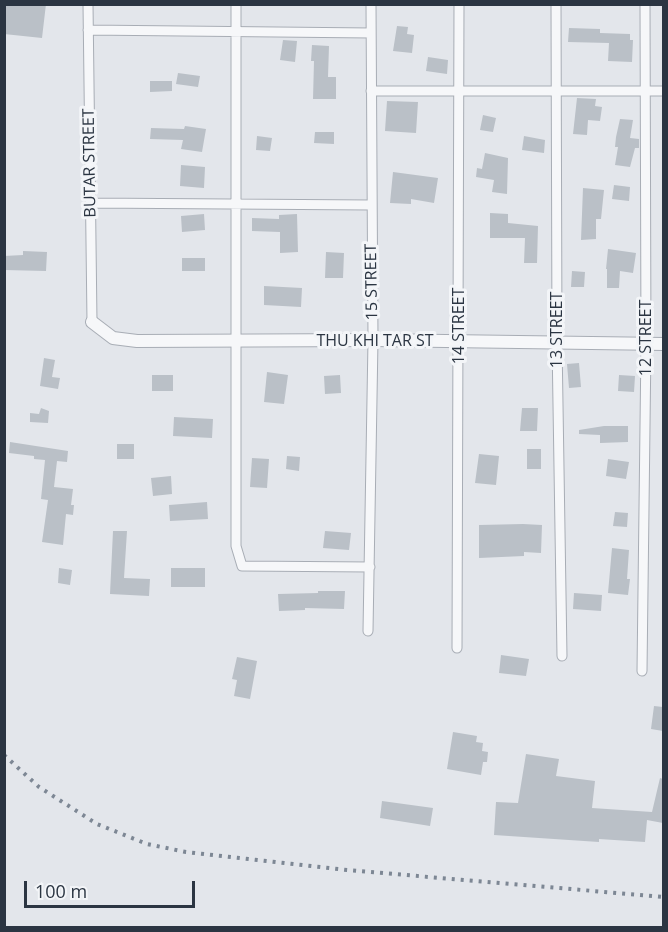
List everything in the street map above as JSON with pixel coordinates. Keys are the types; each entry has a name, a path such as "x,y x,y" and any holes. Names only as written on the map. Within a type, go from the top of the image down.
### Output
{"street":[{"name":"BUTAR STREET","path":"88,4 92,322"},
{"path":"236,4 238,342 236,546 242,566 370,567"},
{"name":"15 STREET","path":"369,631 373,340 370,4"},
{"name":"14 STREET","path":"457,648 460,341 459,4"},
{"name":"13 STREET","path":"556,4 557,342 562,656"},
{"name":"12 STREET","path":"642,671 646,344 645,4"},
{"path":"88,30 370,33"},
{"path":"371,91 663,91"},
{"path":"90,203 371,205"},
{"name":"THU KHI TAR ST","path":"92,322 113,338 137,341 373,340 663,344"}],"building":[{"path":"4,4 46,4 42,38 4,34"},
{"path":"397,26 408,27 407,34 414,35 412,53 393,51"},
{"path":"569,28 600,29 600,33 630,34 630,40 633,40 632,62 608,61 609,43 568,42"},
{"path":"283,40 297,41 295,62 280,60"},
{"path":"312,45 329,46 328,77 336,77 336,99 313,99"},
{"path":"428,57 448,60 447,74 426,71"},
{"path":"178,73 200,76 198,87 176,84"},
{"path":"150,81 172,81 172,91 150,92"},
{"path":"577,98 596,99 595,106 602,107 600,121 588,120 587,135 573,134"},
{"path":"387,101 418,102 416,133 385,131"},
{"path":"483,115 496,118 493,132 480,130"},
{"path":"620,119 633,120 630,138 639,139 639,148 635,148 630,167 615,165 618,147 615,147 616,137"},
{"path":"185,126 206,129 202,152 181,149 183,140 150,139 151,128 184,129"},
{"path":"315,132 334,132 334,144 314,143"},
{"path":"257,136 272,138 270,151 256,150"},
{"path":"524,136 545,140 544,153 522,150"},
{"path":"485,153 508,158 507,194 492,192 494,180 476,177 477,168 482,169"},
{"path":"181,165 205,167 204,188 180,186"},
{"path":"393,172 438,178 434,203 411,199 411,204 390,203"},
{"path":"614,185 630,187 629,201 612,199"},
{"path":"583,188 604,190 601,219 596,219 596,239 581,240"},
{"path":"490,213 508,214 508,223 538,226 537,263 524,263 525,238 490,238"},
{"path":"204,214 205,230 182,232 181,216"},
{"path":"297,214 298,252 280,253 280,232 252,231 252,218 279,219 279,215"},
{"path":"608,249 636,253 633,273 620,271 619,288 607,288"},
{"path":"23,251 47,252 46,271 4,270 4,256 23,255"},
{"path":"326,252 344,253 343,278 325,278"},
{"path":"182,258 205,258 205,271 182,271"},
{"path":"572,271 585,272 584,287 571,287"},
{"path":"264,286 302,288 301,307 264,305"},
{"path":"44,358 55,360 52,377 60,378 58,389 40,386"},
{"path":"579,363 581,387 569,388 567,364"},
{"path":"267,372 288,375 284,404 264,402"},
{"path":"152,375 173,375 173,391 152,391"},
{"path":"340,375 341,393 325,394 324,376"},
{"path":"619,375 635,376 634,392 618,391"},
{"path":"41,408 49,411 48,423 30,422 30,413 39,414"},
{"path":"522,408 538,408 537,431 520,431"},
{"path":"174,417 213,419 212,438 173,436"},
{"path":"604,426 628,426 628,442 600,443 600,435 579,434 579,430"},
{"path":"10,442 68,451 67,462 57,461 54,487 73,489 71,505 74,505 73,515 66,514 63,545 42,542 48,500 41,499 45,460 34,459 34,456 9,453"},
{"path":"117,444 134,444 134,459 117,459"},
{"path":"527,449 541,449 541,469 527,469"},
{"path":"479,454 499,456 496,485 475,483"},
{"path":"287,456 300,457 299,471 286,469"},
{"path":"252,458 269,459 267,488 250,487"},
{"path":"608,459 629,462 626,479 606,476"},
{"path":"171,476 172,494 153,496 151,478"},
{"path":"207,502 208,519 170,521 169,505"},
{"path":"615,512 628,513 627,527 613,526"},
{"path":"479,525 542,525 541,553 524,552 524,556 479,558"},
{"path":"113,531 127,531 124,578 150,579 149,596 110,594"},
{"path":"325,531 351,533 349,550 323,548"},
{"path":"612,548 629,550 628,595 608,593"},
{"path":"59,568 72,570 70,585 58,583"},
{"path":"171,568 205,568 205,587 171,587"},
{"path":"318,591 345,591 344,609 305,608 305,610 279,611 278,594 318,593"},
{"path":"574,593 602,595 601,611 573,609"},
{"path":"501,655 529,659 526,676 499,673"},
{"path":"237,657 257,661 250,699 234,696 237,680 232,679"},
{"path":"654,706 663,707 663,731 651,729"},
{"path":"453,732 477,736 476,742 483,743 482,751 488,752 487,762 483,762 481,775 447,769"},
{"path":"526,754 559,759 556,776 595,781 592,808 652,812 660,778 663,779 663,823 647,820 645,842 599,839 599,842 494,835 496,802 518,803"},
{"path":"382,801 433,808 430,826 380,818"}],"railway":[{"path":"4,755 39,787 97,824 147,844 186,852 347,870 664,897"}]}
